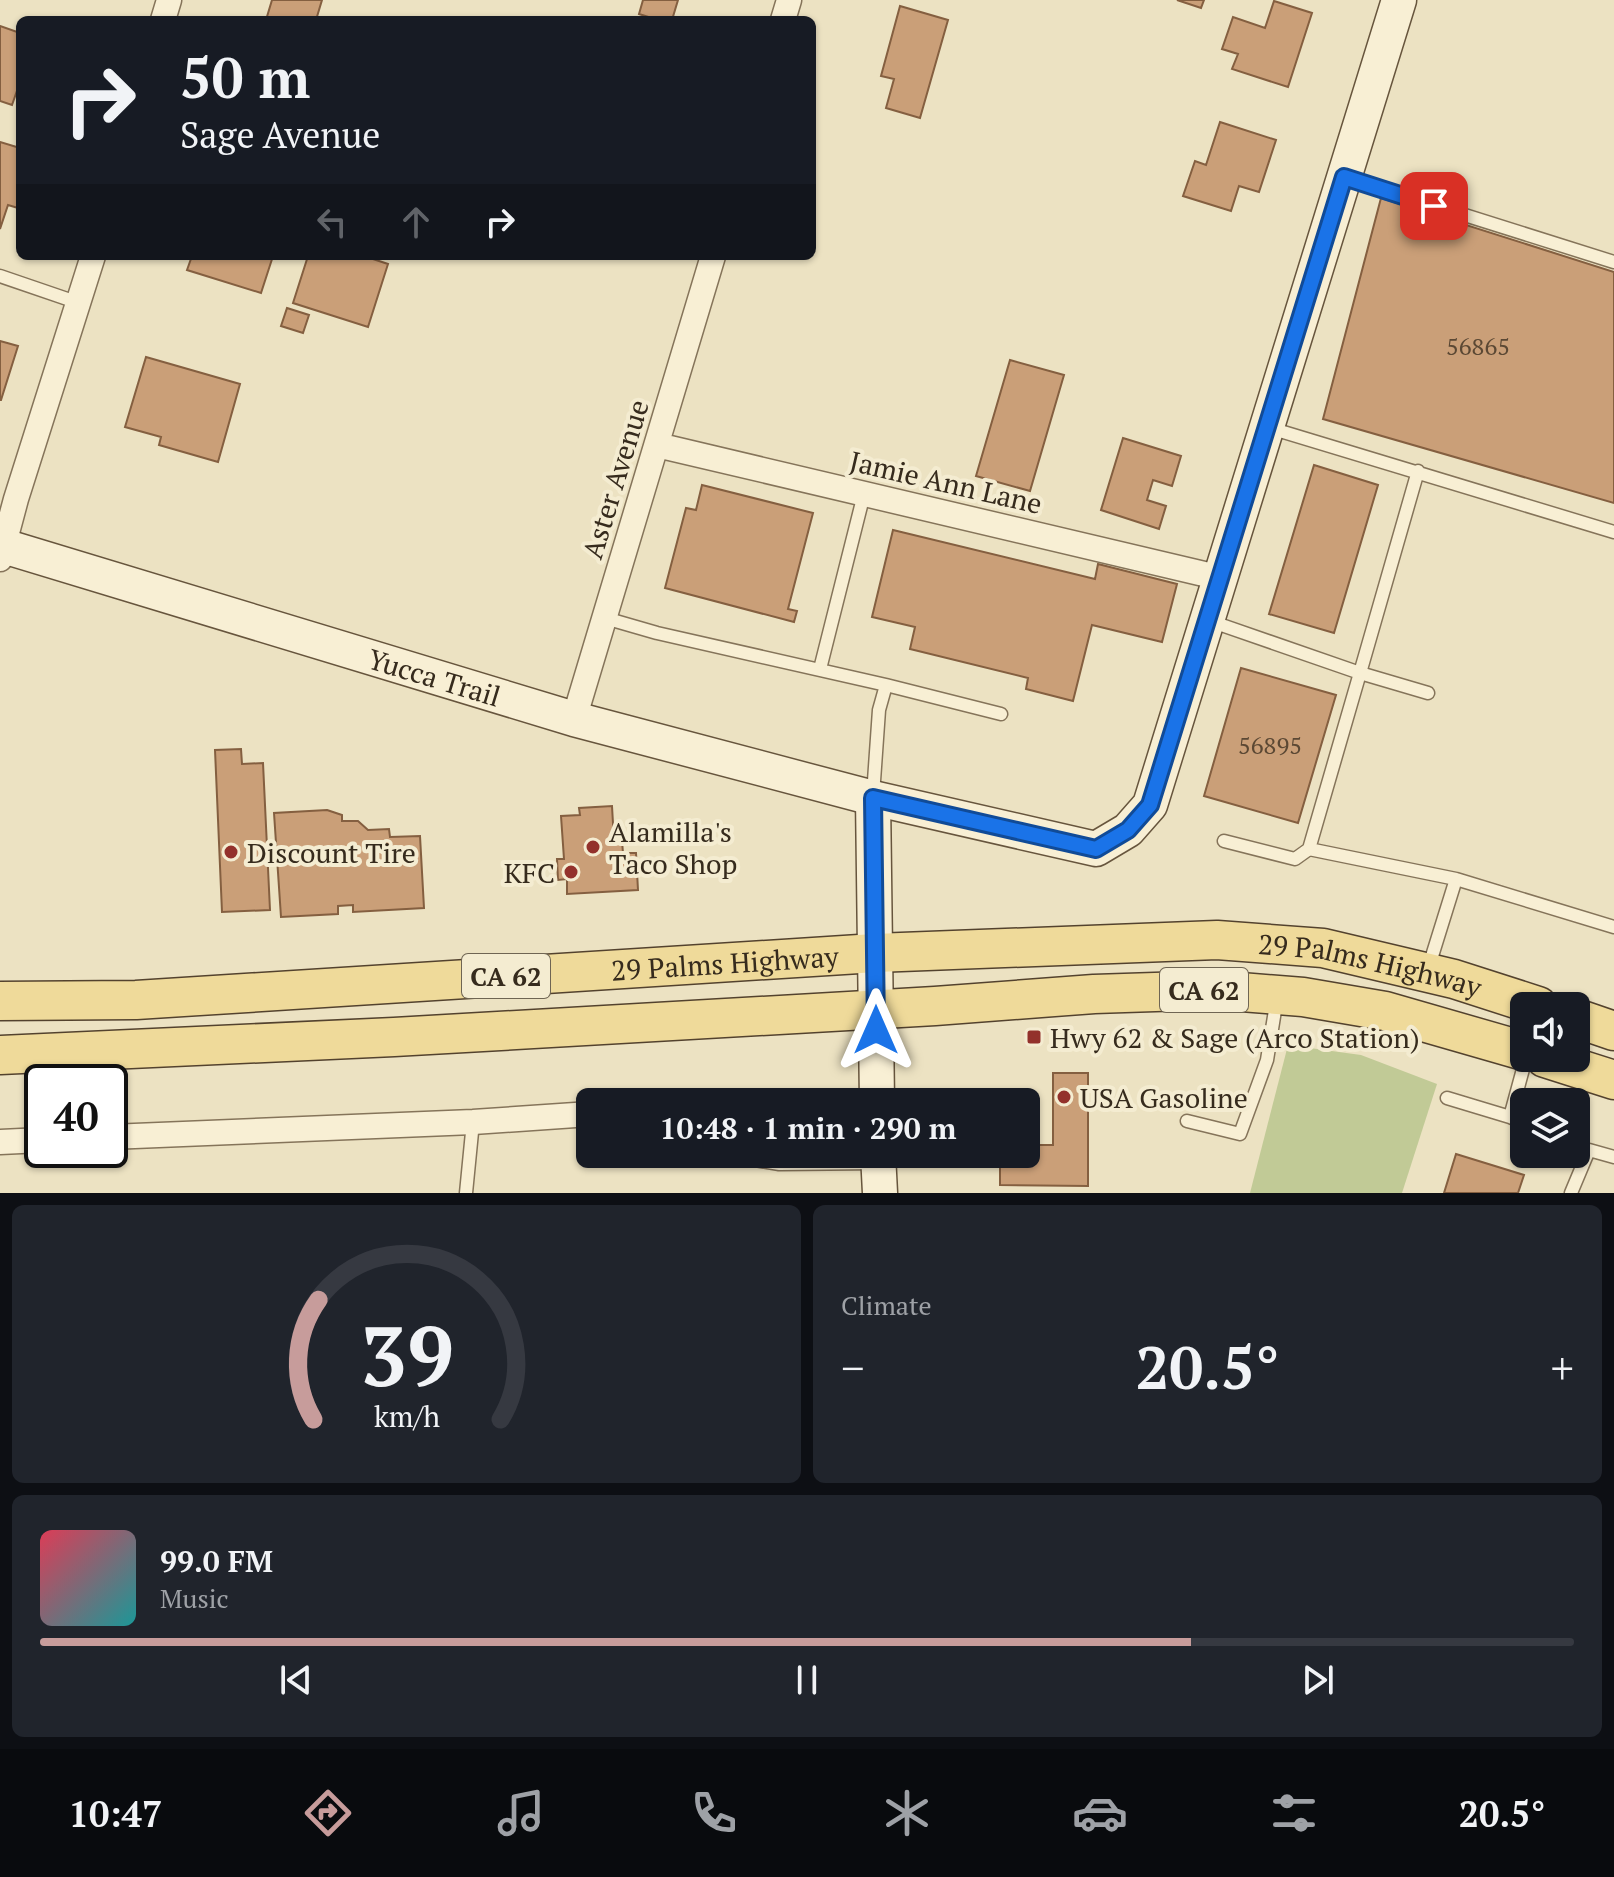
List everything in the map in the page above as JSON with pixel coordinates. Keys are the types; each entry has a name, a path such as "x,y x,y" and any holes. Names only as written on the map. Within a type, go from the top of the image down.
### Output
{"main road":[{"name":"29 Palms Highway","path":"0,1001 136,1000 875,953 1217,940 1323,948 1427,972 1510,997"},
{"name":"29 Palms Highway","path":"0,1055 394,1037 1094,994 1216,990 1278,995 1385,1011 1510,1047"},
{"path":"1590,1023 1614,1031"},
{"path":"1589,1072 1614,1080"}],"street":[{"path":"1207,620 1399,0"},
{"path":"1,550 92,260"},
{"name":"Aster Avenue","path":"574,719 712,260"},
{"name":"Jamie Ann Lane","path":"657,445 1221,578"},
{"name":"Yucca Trail","path":"1,550 574,719 873,798 1096,849 1128,830 1150,805 1207,620"},
{"path":"873,798 877,1088"},
{"path":"128,1136 576,1115"},
{"path":"0,1142 24,1141"},
{"path":"879,1168 880,1193"}],"lane":[{"path":"1344,177 1614,262"},
{"path":"0,276 79,303"},
{"path":"1267,427 1614,532"},
{"path":"1224,841 1295,859 1309,849 1418,471"},
{"path":"820,669 864,494"},
{"path":"605,618 1001,714"},
{"path":"1207,620 1428,693"},
{"path":"873,798 879,710 886,685"},
{"path":"1309,849 1456,879 1614,927"},
{"path":"1427,972 1456,879"},
{"path":"1187,1121 1240,1134 1267,1060 1278,995"},
{"path":"1447,1098 1510,1117"},
{"path":"466,1193 473,1122"},
{"path":"1590,1150 1614,1157"},
{"path":"1571,1193 1581,1168"}],"green space":[{"path":"1288,1045 1361,1055 1437,1084 1402,1193 1250,1193"}],"building":[{"path":"272,0 322,0 317,16 267,16"},
{"path":"643,0 678,0 673,16 639,14"},
{"path":"1177,0 1204,0 1201,8"},
{"path":"1274,1 1312,13 1288,87 1232,69 1238,54 1222,49 1233,17 1265,28"},
{"path":"900,6 948,20 920,118 886,108 894,79 881,76"},
{"path":"0,26 16,32 16,94 12,105 0,101"},
{"path":"1220,122 1276,140 1259,192 1239,186 1231,211 1183,196 1195,161 1206,165"},
{"path":"0,142 16,147 16,207 8,205 0,229"},
{"path":"1381,198 1614,272 1614,503 1323,419"},
{"path":"191,260 272,260 261,293 187,270"},
{"path":"307,260 376,260 388,264 368,327 293,303"},
{"path":"287,308 309,315 303,333 281,326"},
{"path":"0,341 18,346 1,400 0,400"},
{"path":"146,357 240,384 218,462 159,445 161,437 125,427"},
{"path":"1010,360 1064,375 1030,491 976,476"},
{"path":"1123,438 1181,456 1172,486 1153,480 1147,500 1166,506 1159,529 1101,510"},
{"path":"1314,465 1378,485 1334,633 1269,614"},
{"path":"702,485 813,513 788,609 797,611 794,622 665,588 686,508 696,510"},
{"path":"893,530 1095,579 1098,564 1177,584 1162,642 1092,625 1073,701 1026,689 1028,678 910,649 915,627 872,617"},
{"path":"1241,668 1336,695 1298,823 1204,796"},
{"path":"241,749 242,764 263,763 270,910 222,912 215,750"},
{"name":"Alamilla's Taco Shop","path":"612,806 614,841 622,841 623,853 636,853 638,890 567,894 567,879 558,880 557,859 564,859 561,816 580,815 579,808"},
{"path":"327,810 342,815 342,821 358,821 368,830 389,829 390,837 420,836 424,908 353,912 353,905 338,906 338,914 281,917 274,813"},
{"path":"1053,1073 1088,1073 1088,1186 1000,1185 1000,1168 1040,1168 1040,1145 1053,1145"},
{"path":"1456,1154 1524,1175 1518,1193 1444,1193"}],"place":[{"name":"Alamilla's Taco Shop","path":"593,847"},
{"name":"Discount Tire","path":"231,852"},
{"name":"KFC","path":"571,872"},
{"name":"Hwy 62 & Sage (Arco Station)","path":"1034,1037"},
{"name":"USA Gasoline","path":"1064,1097"}],"route":[{"path":"876,1030 873,798 1096,849 1128,830 1150,805 1344,177 1434,206"}]}
